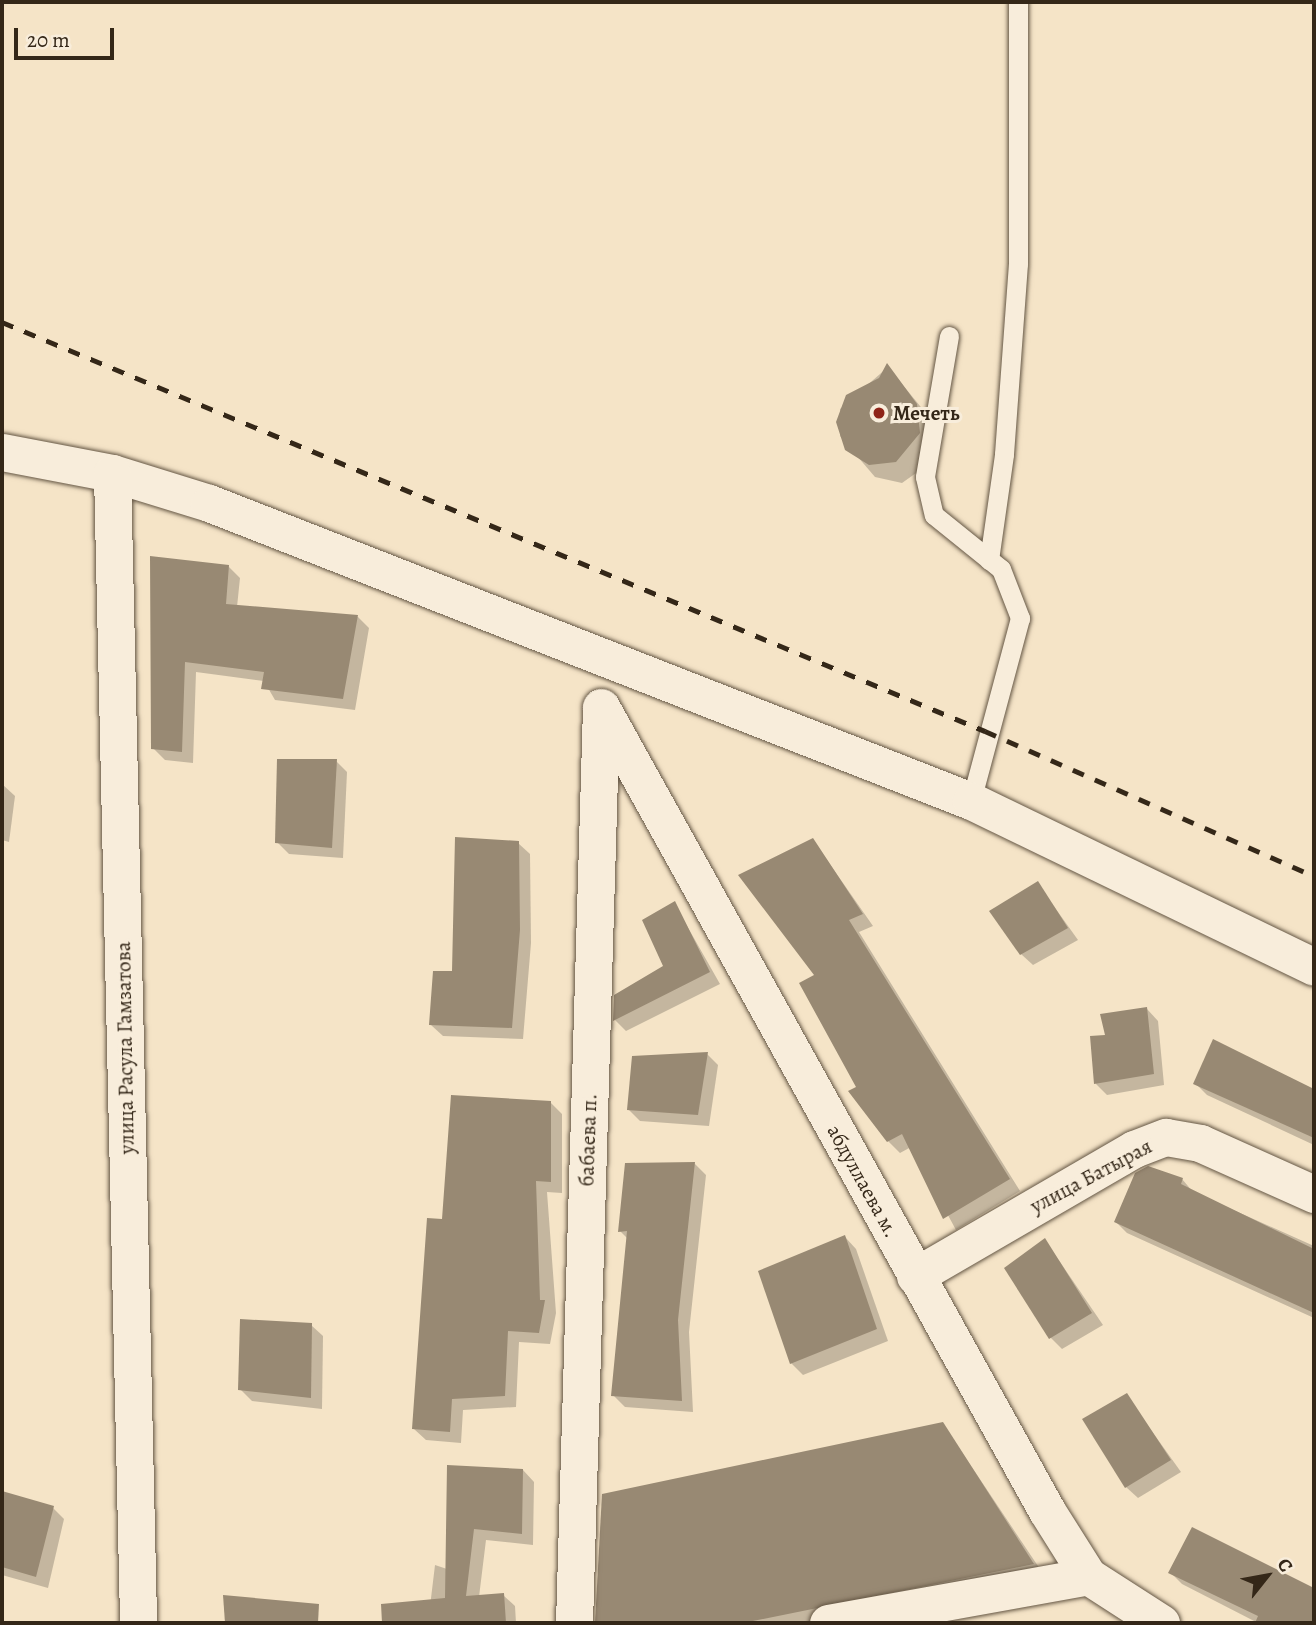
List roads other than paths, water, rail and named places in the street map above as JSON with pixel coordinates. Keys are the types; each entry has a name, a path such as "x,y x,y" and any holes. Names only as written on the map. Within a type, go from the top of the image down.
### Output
{"street":[{"path":"2,452 112,473 209,503 591,657 971,801 1314,967"},
{"name":"улица Расула Гамзатова","path":"112,473 138,1623"},
{"name":"бабаева п.","path":"574,1623 601,707 591,657"},
{"name":"абдуллаева м.","path":"601,707 915,1276 1088,1576 1161,1623"},
{"name":"улица Батырая","path":"915,1276 1134,1149 1166,1137 1200,1143 1314,1194"},
{"path":"828,1623 1088,1576"}],"lane":[{"path":"989,560 1004,454 1018,264 1018,2"},
{"path":"948,336 925,477 934,515 1001,569 1020,618 971,801"}],"railway":[{"path":"2,322 985,731 1314,876"}],"place":[{"name":"Мечеть","path":"879,413"}]}
